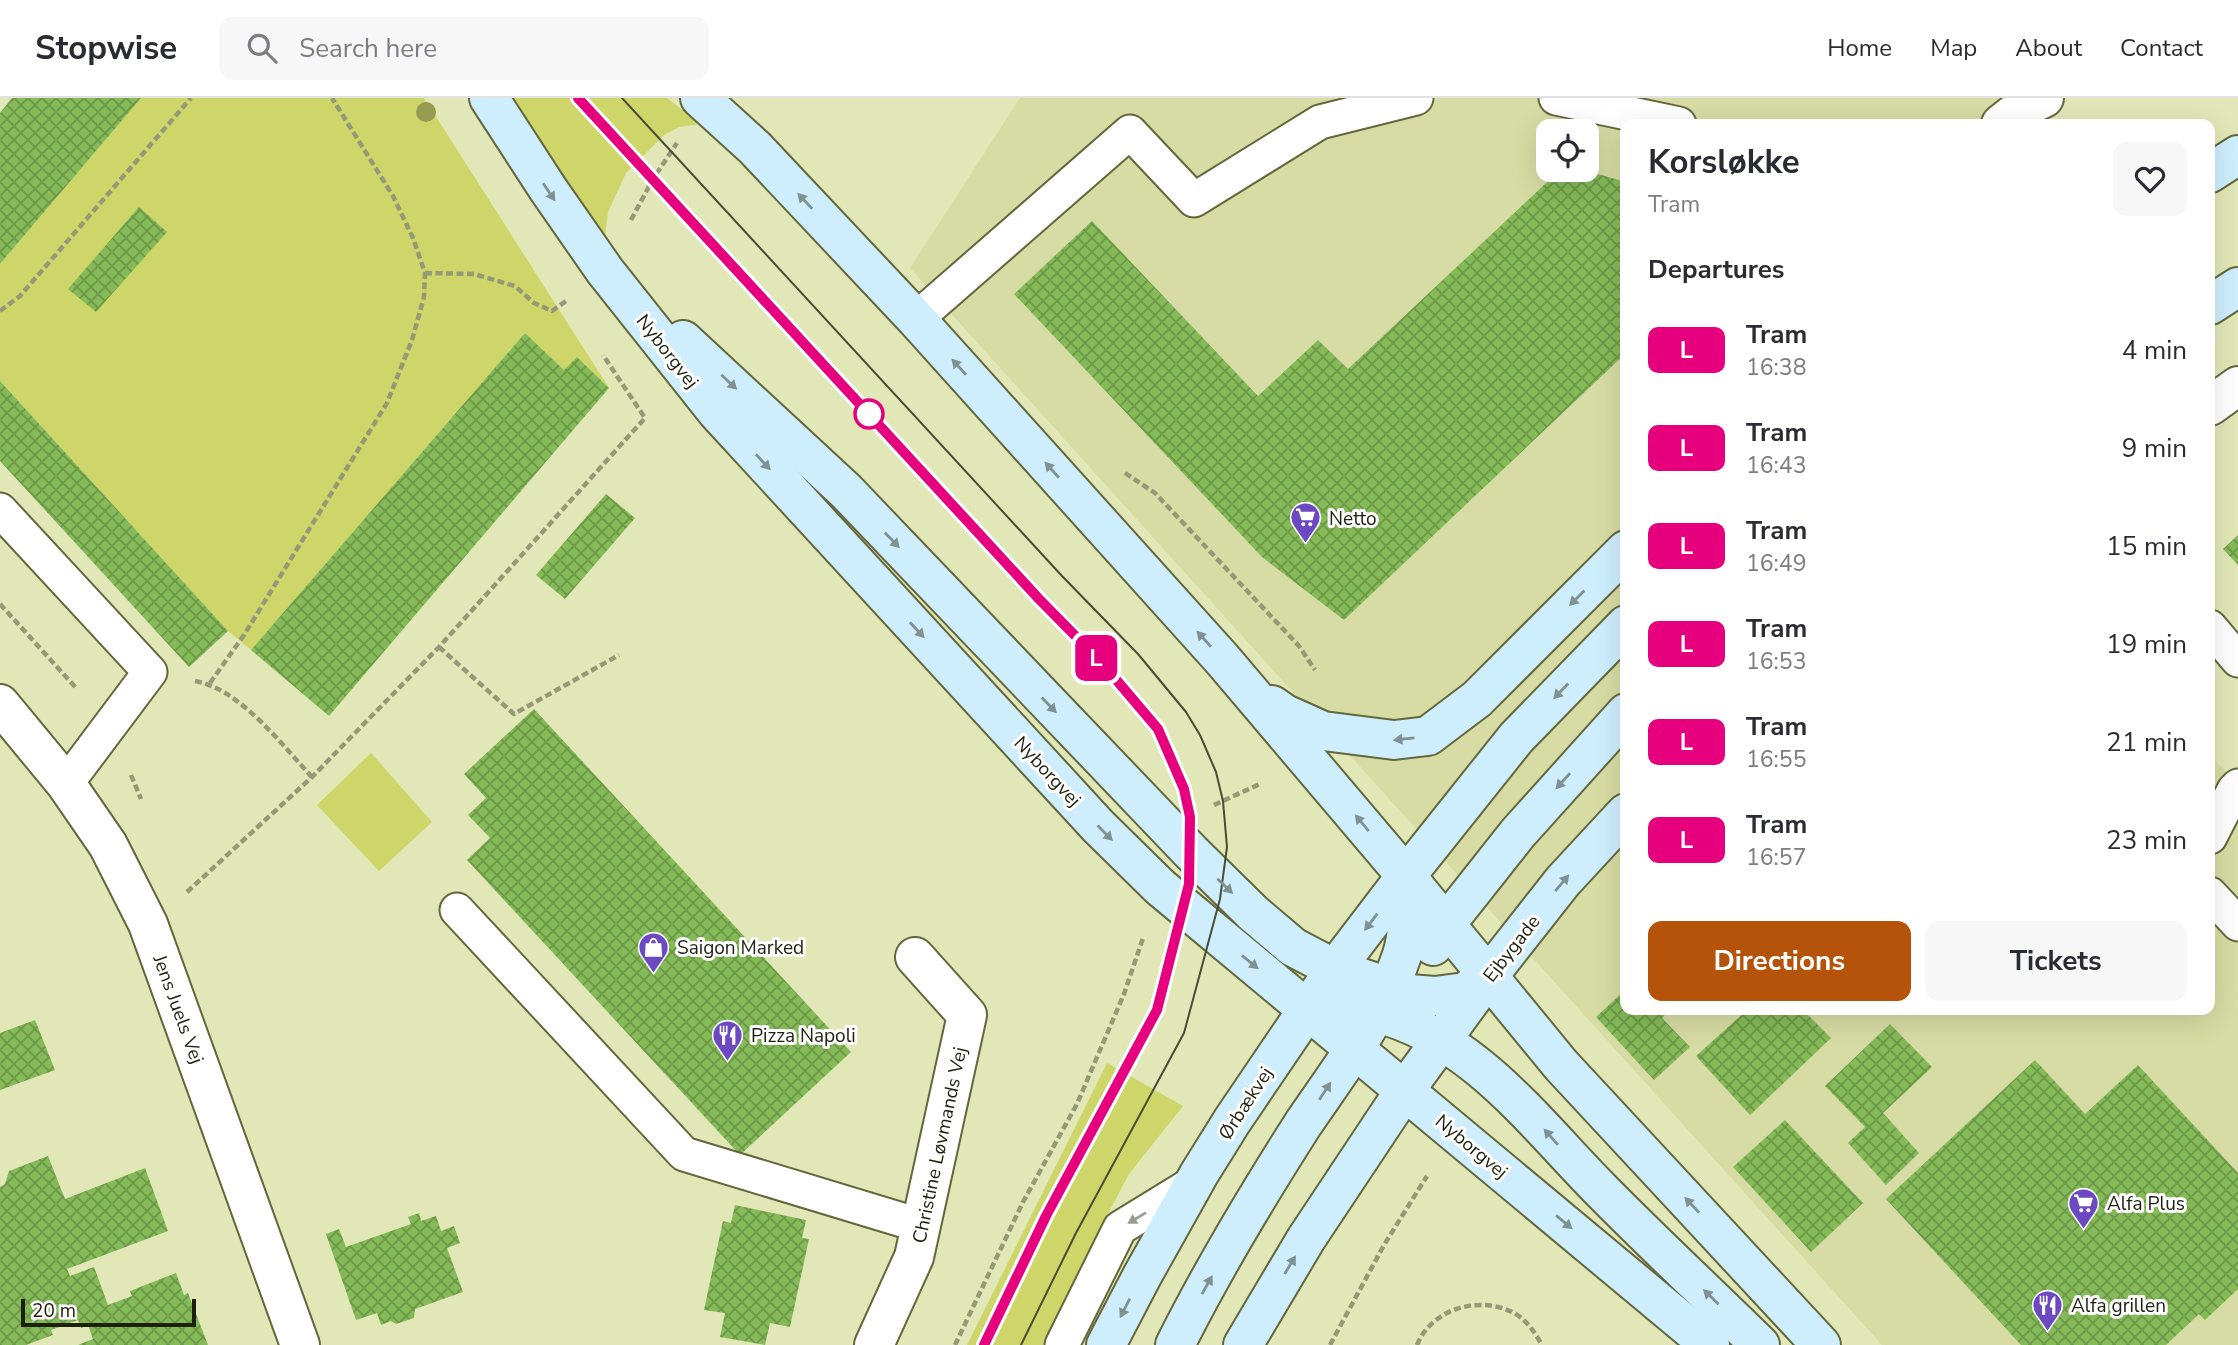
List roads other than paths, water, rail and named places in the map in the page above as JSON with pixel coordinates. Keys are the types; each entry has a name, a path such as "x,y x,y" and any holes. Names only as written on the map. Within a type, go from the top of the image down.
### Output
{"main road":[{"name":"Nyborgvej","path":"489,98 548,189 606,271 717,412 1098,826 1160,887 1710,1345"},
{"path":"704,99 755,148 916,319 1250,690 1596,1104 1821,1345"},
{"path":"2215,170 2238,155"},
{"path":"606,271 846,491 1253,913 1293,947 1394,1004 1491,1077 1529,1111 1600,1189 1760,1345"},
{"path":"2215,302 2238,287"},
{"path":"1250,690 1285,714 1323,731 1394,740 1428,736 1476,699 1620,556"},
{"path":"1243,1345 1306,1240 1405,1090 1396,1058 1394,1004 1409,916 1406,876 1516,738 1620,631"},
{"path":"1175,1345 1252,1202 1353,1048 1394,1004 1446,924 1535,814 1620,720"},
{"name":"Ejbygade","path":"1405,1090 1489,975 1563,881 1620,819"},
{"name":"Ørbækvej","path":"1106,1345 1142,1276 1232,1121 1335,969 1406,876"},
{"path":"1308,1009 1353,1009 1465,992 1489,975"}],"street":[{"path":"2007,119 2020,109 2044,98"},
{"path":"2215,402 2238,386"},
{"name":"Jens Juels Vej","path":"0,704 66,784 108,845 148,925 300,1345"},
{"name":"Christine Løvmands Vej","path":"874,1345 914,1257 967,1015 915,957"}],"lane":[{"path":"916,319 1130,132 1195,200 1320,122 1416,98"},
{"path":"1556,98 1655,119"},
{"path":"0,510 150,672 66,784"},
{"path":"2215,633 2238,660"},
{"path":"2215,827 2238,786"},
{"path":"2215,899 2238,924"},
{"path":"457,910 684,1154 922,1226"},
{"path":"1062,1345 1120,1228 1195,1182"}],"tram line":[{"path":"578,98 1039,599 1102,663 1158,729 1184,789 1190,817 1189,885 1157,1010 1046,1216 984,1345"},
{"name":"L","path":"578,98 1039,599 1102,663 1158,729 1184,789 1190,817 1189,884 1157,1010 1046,1216 984,1345"},
{"path":"622,98 1062,576 1138,654 1186,712 1200,735 1216,772 1223,801 1227,847 1220,899 1184,1033 1076,1233 1021,1345"}],"place":[{"name":"Netto","path":"1306,545"},
{"name":"Saigon Marked","path":"654,974"},
{"name":"Pizza Napoli","path":"728,1062"},
{"name":"Alfa Plus","path":"2084,1230"},
{"name":"Alfa grillen","path":"2048,1332"}]}
